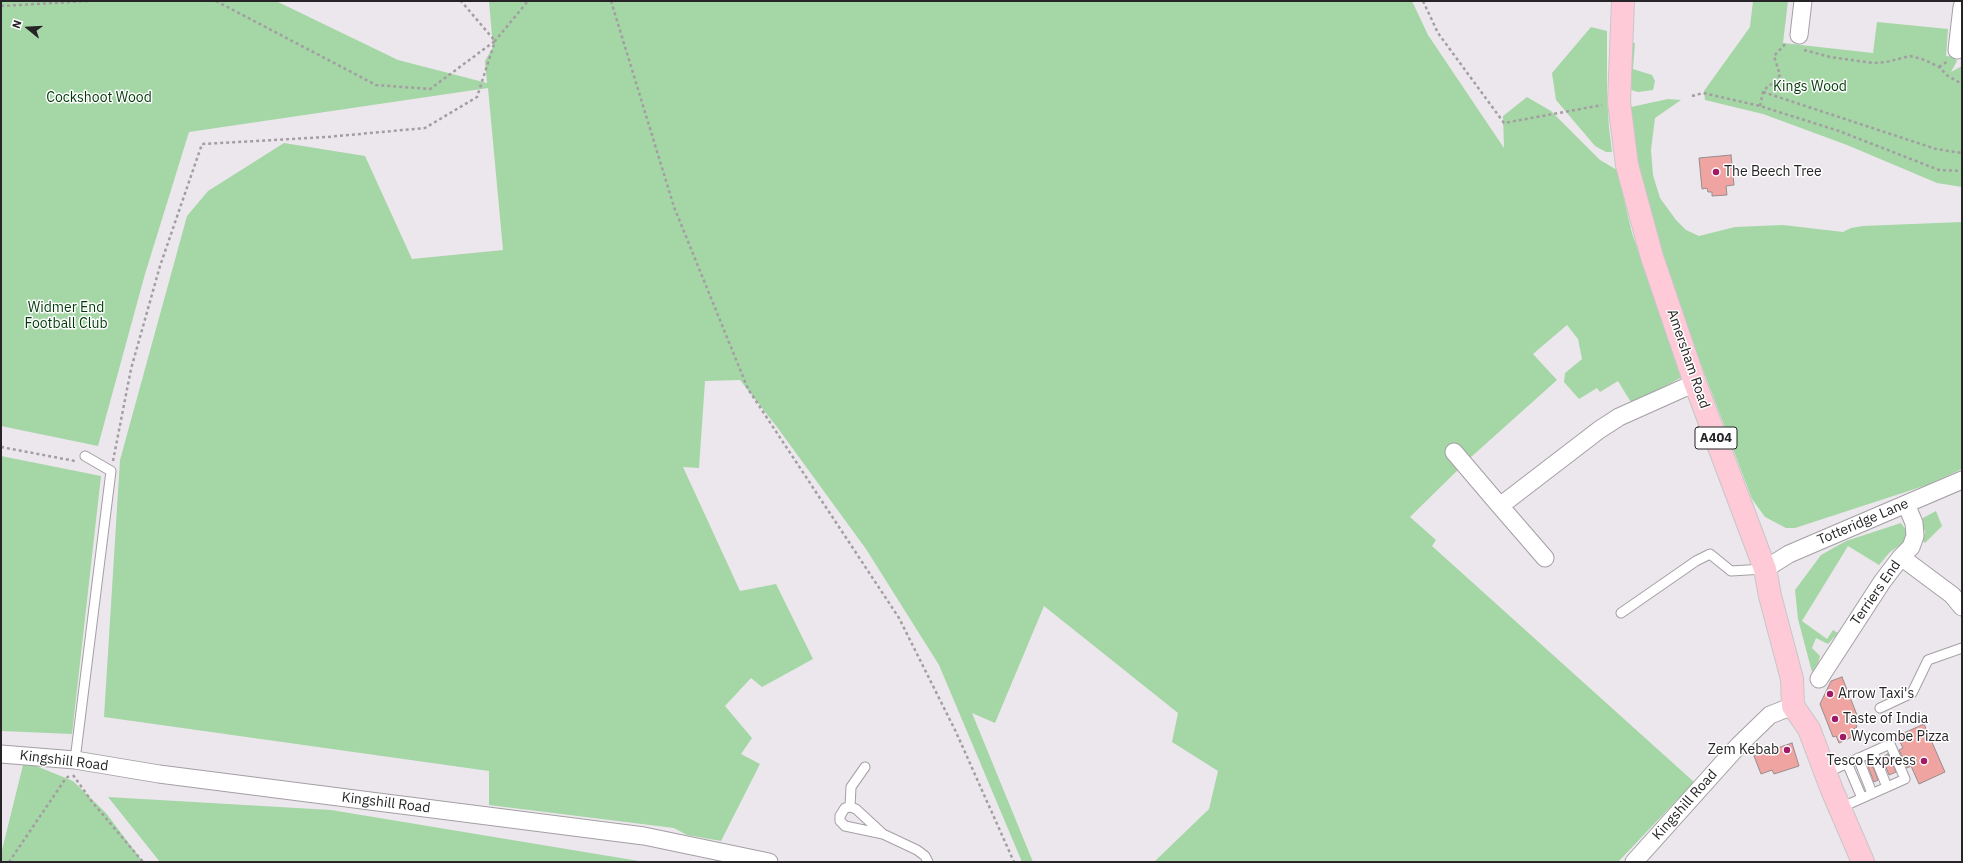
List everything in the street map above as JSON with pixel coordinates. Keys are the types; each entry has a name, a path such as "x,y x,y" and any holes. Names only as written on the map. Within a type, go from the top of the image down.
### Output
{"main road":[{"name":"Amersham Road","path":"1623,1 1619,102 1627,165 1648,242 1695,383 1766,569 1770,596 1792,679 1793,706"},
{"path":"1793,706 1809,729 1863,862"}],"street":[{"path":"1797,44 1804,1"},
{"path":"1957,50 1962,7"},
{"path":"1500,506 1613,422 1695,383"},
{"path":"1454,452 1545,558"},
{"name":"Totteridge Lane","path":"1766,569 1789,554 1962,480"},
{"name":"Terriers End","path":"1819,679 1873,596 1901,557 1911,547 1915,536 1914,523 1906,504"},
{"path":"1901,557 1952,595 1962,606"},
{"name":"Kingshill Road","path":"1634,862 1739,745 1770,715 1793,706"},
{"name":"Kingshill Road","path":"1,754 75,760 159,774 644,836 769,862"}],"lane":[{"path":"75,760 111,471 85,456"},
{"path":"1621,613 1696,561 1710,554 1731,571 1766,569"},
{"path":"1880,708 1912,693 1928,660 1962,648"},
{"path":"1826,772 1890,744 1905,779 1840,808"},
{"path":"1873,752 1887,787"},
{"path":"1858,758 1872,793"},
{"path":"1847,763 1862,798"},
{"path":"850,807 851,787 865,767"},
{"path":"883,834 856,809 850,807 845,808 840,816 840,821 845,826 883,834 917,850 925,856 928,862"}],"path":[{"path":"1,6 88,1"},
{"path":"216,1 376,85 430,89 495,41 528,1"},
{"path":"461,1 495,41"},
{"path":"611,1 674,207 748,389 899,618 956,732 1014,862"},
{"path":"1423,1 1438,33 1504,123 1619,102"},
{"path":"111,471 131,369 160,266 202,144 327,137 425,128 476,96 495,41"},
{"path":"1784,44 1797,44 1830,57 1873,63 1886,62 1910,56 1925,60 1939,67 1948,76 1962,84"},
{"path":"1784,44 1797,44"},
{"path":"1760,106 1763,92 1768,86 1774,83 1780,75 1774,56 1784,44"},
{"path":"1763,92 1936,149 1962,153"},
{"path":"1692,96 1703,93 1760,106 1839,131 1939,170 1962,171"},
{"path":"1,447 78,461 85,456"},
{"path":"9,862 66,778 73,774 93,803 143,862"}],"green space":[{"path":"1,1 276,1 398,60 487,83 485,61 493,47 489,1 1412,1 1428,35 1504,148 1503,116 1527,97 1551,111 1600,160 1617,170 1632,233 1682,377 1632,404 1618,381 1600,392 1597,388 1579,399 1564,382 1565,373 1582,359 1578,339 1567,325 1533,354 1557,380 1470,458 1410,517 1436,540 1432,546 1694,782 1618,862 1154,862 1209,809 1218,771 1172,742 1178,713 1044,606 995,723 972,713 1033,862 1022,862 939,665 866,549 777,427 740,380 705,381 699,468 683,467 740,591 776,584 813,659 762,687 751,678 725,706 752,738 741,754 760,764 721,841 687,835 674,828 489,805 489,771 104,717 120,460 187,216 208,191 284,143 365,156 412,259 503,250 488,88 189,132 145,274 98,446 1,426"},
{"name":"Kings Wood","path":"1753,1 1788,1 1783,43 1873,53 1877,22 1948,29 1946,56 1953,57 1957,61 1951,72 1962,66 1962,187 1937,183 1847,145 1763,114 1705,100 1704,91 1750,27"},
{"path":"1591,27 1607,31 1607,94 1612,152 1606,152 1595,146 1556,100 1552,73"},
{"path":"1630,42 1635,43 1633,69 1652,75 1655,81 1653,90 1638,92 1628,89"},
{"path":"1668,99 1681,100 1655,118 1651,150 1653,175 1660,198 1676,220 1686,230 1699,236 1735,227 1783,225 1843,232 1851,228 1863,226 1962,222 1962,469 1927,485 1795,528 1786,528 1765,517 1752,499 1682,314 1659,243 1634,148 1631,107"},
{"path":"1,456 101,476 72,734 1,731"},
{"path":"1936,511 1942,526 1925,543 1923,541 1925,532 1922,523 1923,518"},
{"path":"1901,523 1906,530 1906,537 1903,543 1890,552 1879,565 1848,546 1802,621 1827,639 1833,630 1838,633 1828,644 1816,638 1812,648 1820,656 1818,663 1812,672 1798,619 1795,590 1821,555 1846,541"},
{"path":"24,761 73,781 106,813 143,862 1,862 1,854"},
{"path":"108,797 331,810 645,862 160,862"}],"building":[{"name":"The Beech Tree","path":"1731,155 1734,185 1726,186 1727,195 1712,196 1712,192 1708,192 1707,188 1702,189 1699,158"},
{"path":"1842,677 1857,715 1853,717 1857,727 1850,731 1852,737 1839,743 1836,736 1833,737 1820,704 1831,681"},
{"name":"Tesco Express","path":"1924,724 1945,772 1919,784 1911,766 1907,768 1899,750 1903,748 1897,736"},
{"path":"1792,743 1799,766 1774,774 1772,770 1761,774 1754,756"},
{"path":"1888,754 1896,772 1889,775 1882,757"},
{"path":"1871,762 1878,780 1874,782 1867,764"}],"place":[{"name":"The Beech Tree","path":"1716,172"},
{"name":"Arrow Taxi's","path":"1830,694"},
{"name":"Taste of India","path":"1835,719"},
{"name":"Wycombe Pizza","path":"1843,737"},
{"name":"Zem Kebab","path":"1787,750"},
{"name":"Tesco Express","path":"1924,761"}],"park label":[{"name":"Cockshoot Wood","path":"99,98"},
{"name":"Widmer End Football Club","path":"66,316"}]}
